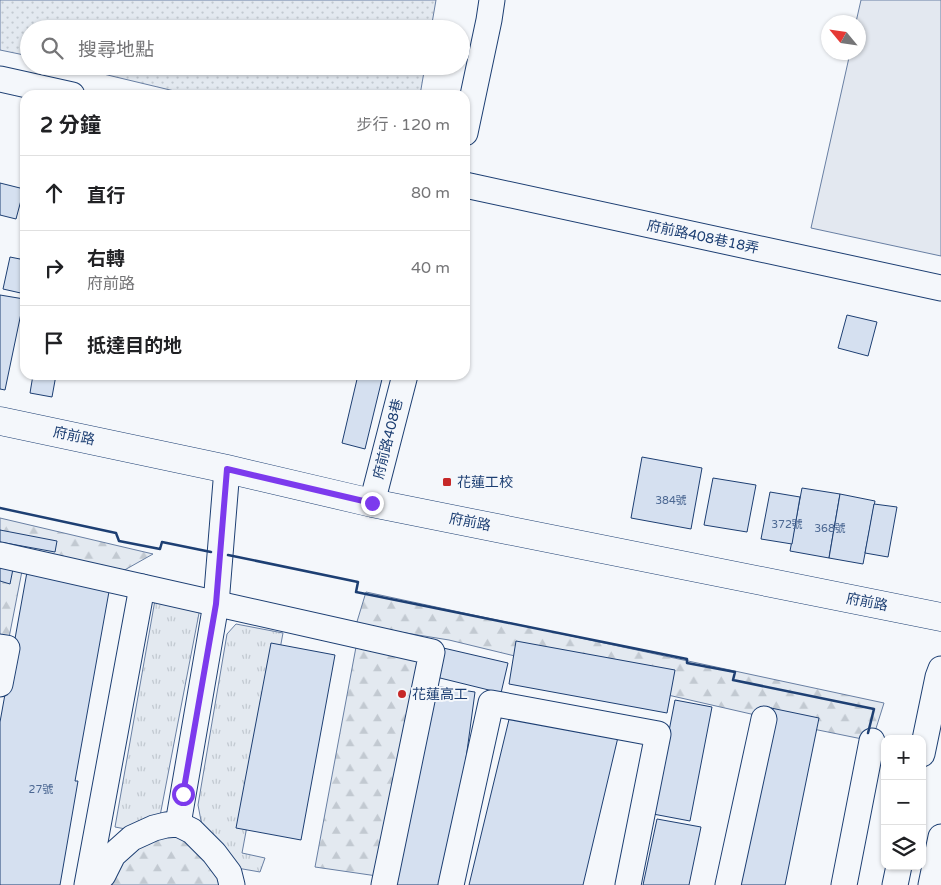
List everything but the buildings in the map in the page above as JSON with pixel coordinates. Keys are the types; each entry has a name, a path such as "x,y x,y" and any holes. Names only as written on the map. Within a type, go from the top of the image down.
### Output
{"main road":[{"name":"府前路","path":"0,421 227,469 372,503 941,617"}],"street":[{"path":"470,109 492,0"},
{"path":"0,78 51,90"},
{"name":"府前路408巷18弄","path":"470,186 941,288"},
{"name":"府前路408巷","path":"372,503 404,380"},
{"path":"178,824 216,604 227,469"},
{"path":"0,555 432,652 384,885"},
{"path":"96,879 142,587"},
{"path":"0,647 7,648 0,684"},
{"path":"926,735 941,670"},
{"path":"450,885 491,703 658,734 628,885"},
{"path":"728,885 764,719"},
{"path":"844,885 872,741"},
{"path":"96,879 113,855 132,838 154,828 178,824 192,831 214,853 229,873 232,885"},
{"path":"931,885 941,837"},
{"path":"895,885 898,870"}],"green space":[{"path":"0,0 436,0 433,20 20,20 20,54 0,50"},
{"path":"108,75 423,75 421,90 170,90"},
{"path":"0,518 153,554 121,572 22,571 7,648 0,647"},
{"path":"366,592 884,703 872,741 764,719 751,714 528,663 519,657 449,640 356,625"},
{"path":"155,600 200,608 160,816 131,830 115,827"},
{"path":"236,624 283,633 242,853 265,858 260,872 237,868 203,831 198,805 227,634"},
{"path":"356,647 430,661 384,877 315,867"},
{"path":"147,837 181,837 216,871 219,885 112,885 113,875 121,858"}],"shaded area":[{"path":"861,0 941,0 941,256 811,228 848,60 866,60 866,15 858,15"}],"wall":[{"path":"0,508 116,533 119,541 160,549 162,542 211,552"},
{"path":"228,555 358,582 356,592 687,659 687,663 735,672 733,680 874,709 868,733"}],"place":[{"name":"花蓮工校","path":"447,482"},
{"name":"花蓮高工","path":"402,694"}],"route":[{"path":"183,794 216,604 227,469 372,503"}]}
